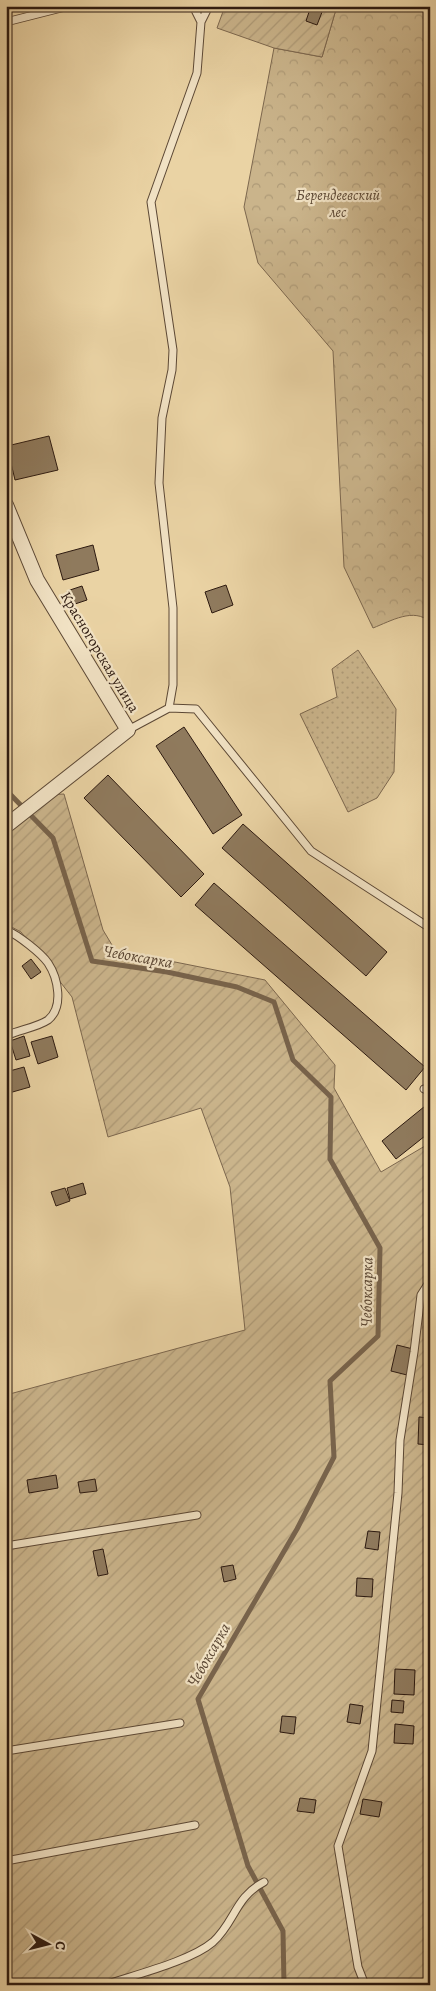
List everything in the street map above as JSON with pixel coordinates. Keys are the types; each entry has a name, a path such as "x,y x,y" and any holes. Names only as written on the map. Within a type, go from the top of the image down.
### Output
{"street":[{"name":"Красногорская улица","path":"6,505 37,580 128,730 8,825"}],"lane":[{"path":"6,22 69,6"},
{"path":"193,6 201,22"},
{"path":"169,708 173,685 173,608 159,482 162,418 172,370 173,350 151,202 197,72 201,22 209,6"},
{"path":"128,730 169,708 196,708 311,851 430,928"},
{"path":"6,930 15,934 48,963 58,987 57,1008 47,1020 8,1034"},
{"path":"365,1985 358,1967 338,1846 372,1750 398,1493 400,1440 421,1295 430,1281"},
{"path":"6,1546 197,1515"},
{"path":"6,1751 180,1723"},
{"path":"6,1861 195,1824"},
{"path":"105,1985 196,1953 212,1943 251,1889 264,1882"}],"green space":[{"path":"225,6 337,6 322,57 274,48 217,28"},
{"name":"Берендеевский лес","path":"337,6 430,6 430,622 424,618 410,615 373,628 344,567 333,351 258,263 244,207 274,48 322,57"},
{"path":"358,650 396,709 394,772 377,798 348,812 300,714 337,697 332,669"},
{"path":"64,794 103,930 115,950 265,980 335,1065 334,1088 381,1172 430,1143 430,1985 6,1985 6,1395 245,1330 230,1187 201,1108 108,1137 72,997 21,932 6,924 6,826 46,795"}],"building":[{"path":"311,6 324,7 317,25 306,21"},
{"path":"49,436 58,470 15,480 7,446"},
{"path":"93,545 99,570 63,580 56,555"},
{"path":"226,585 233,605 212,613 205,592"},
{"path":"82,586 87,600 72,605 67,591"},
{"path":"184,727 242,815 213,834 156,746"},
{"path":"108,775 204,874 181,897 84,798"},
{"path":"243,824 387,952 366,976 222,848"},
{"path":"214,883 425,1067 406,1090 195,905"},
{"path":"31,959 41,972 31,979 22,966"},
{"path":"24,1036 30,1056 16,1060 10,1041"},
{"path":"52,1036 58,1057 38,1064 31,1042"},
{"path":"24,1067 30,1087 9,1093 6,1072"},
{"path":"430,1102 430,1132 396,1159 382,1141"},
{"path":"83,1183 86,1194 70,1199 67,1188"},
{"path":"65,1188 70,1201 56,1206 51,1192"},
{"path":"397,1345 413,1349 407,1375 391,1371"},
{"path":"419,1417 430,1418 430,1445 418,1444"},
{"path":"56,1475 58,1488 29,1493 27,1480"},
{"path":"95,1479 97,1491 80,1493 78,1482"},
{"path":"368,1531 380,1532 378,1550 365,1548"},
{"path":"103,1549 108,1574 98,1576 93,1551"},
{"path":"233,1565 236,1579 224,1582 221,1567"},
{"path":"357,1578 373,1579 372,1597 356,1596"},
{"path":"395,1669 415,1670 414,1695 394,1694"},
{"path":"392,1700 404,1701 403,1713 391,1712"},
{"path":"350,1704 363,1706 360,1724 347,1722"},
{"path":"282,1716 296,1717 294,1734 280,1732"},
{"path":"395,1724 414,1726 413,1744 394,1743"},
{"path":"300,1798 316,1800 314,1813 297,1811"},
{"path":"363,1799 382,1802 379,1817 360,1814"}],"waterway":[{"name":"Чебоксарка","path":"6,790 53,838 92,961 167,972 237,987 274,1002 293,1060 331,1097 330,1159 380,1248 378,1336 330,1381 334,1457 297,1529 198,1699 248,1866 283,1931 284,1985"}]}
